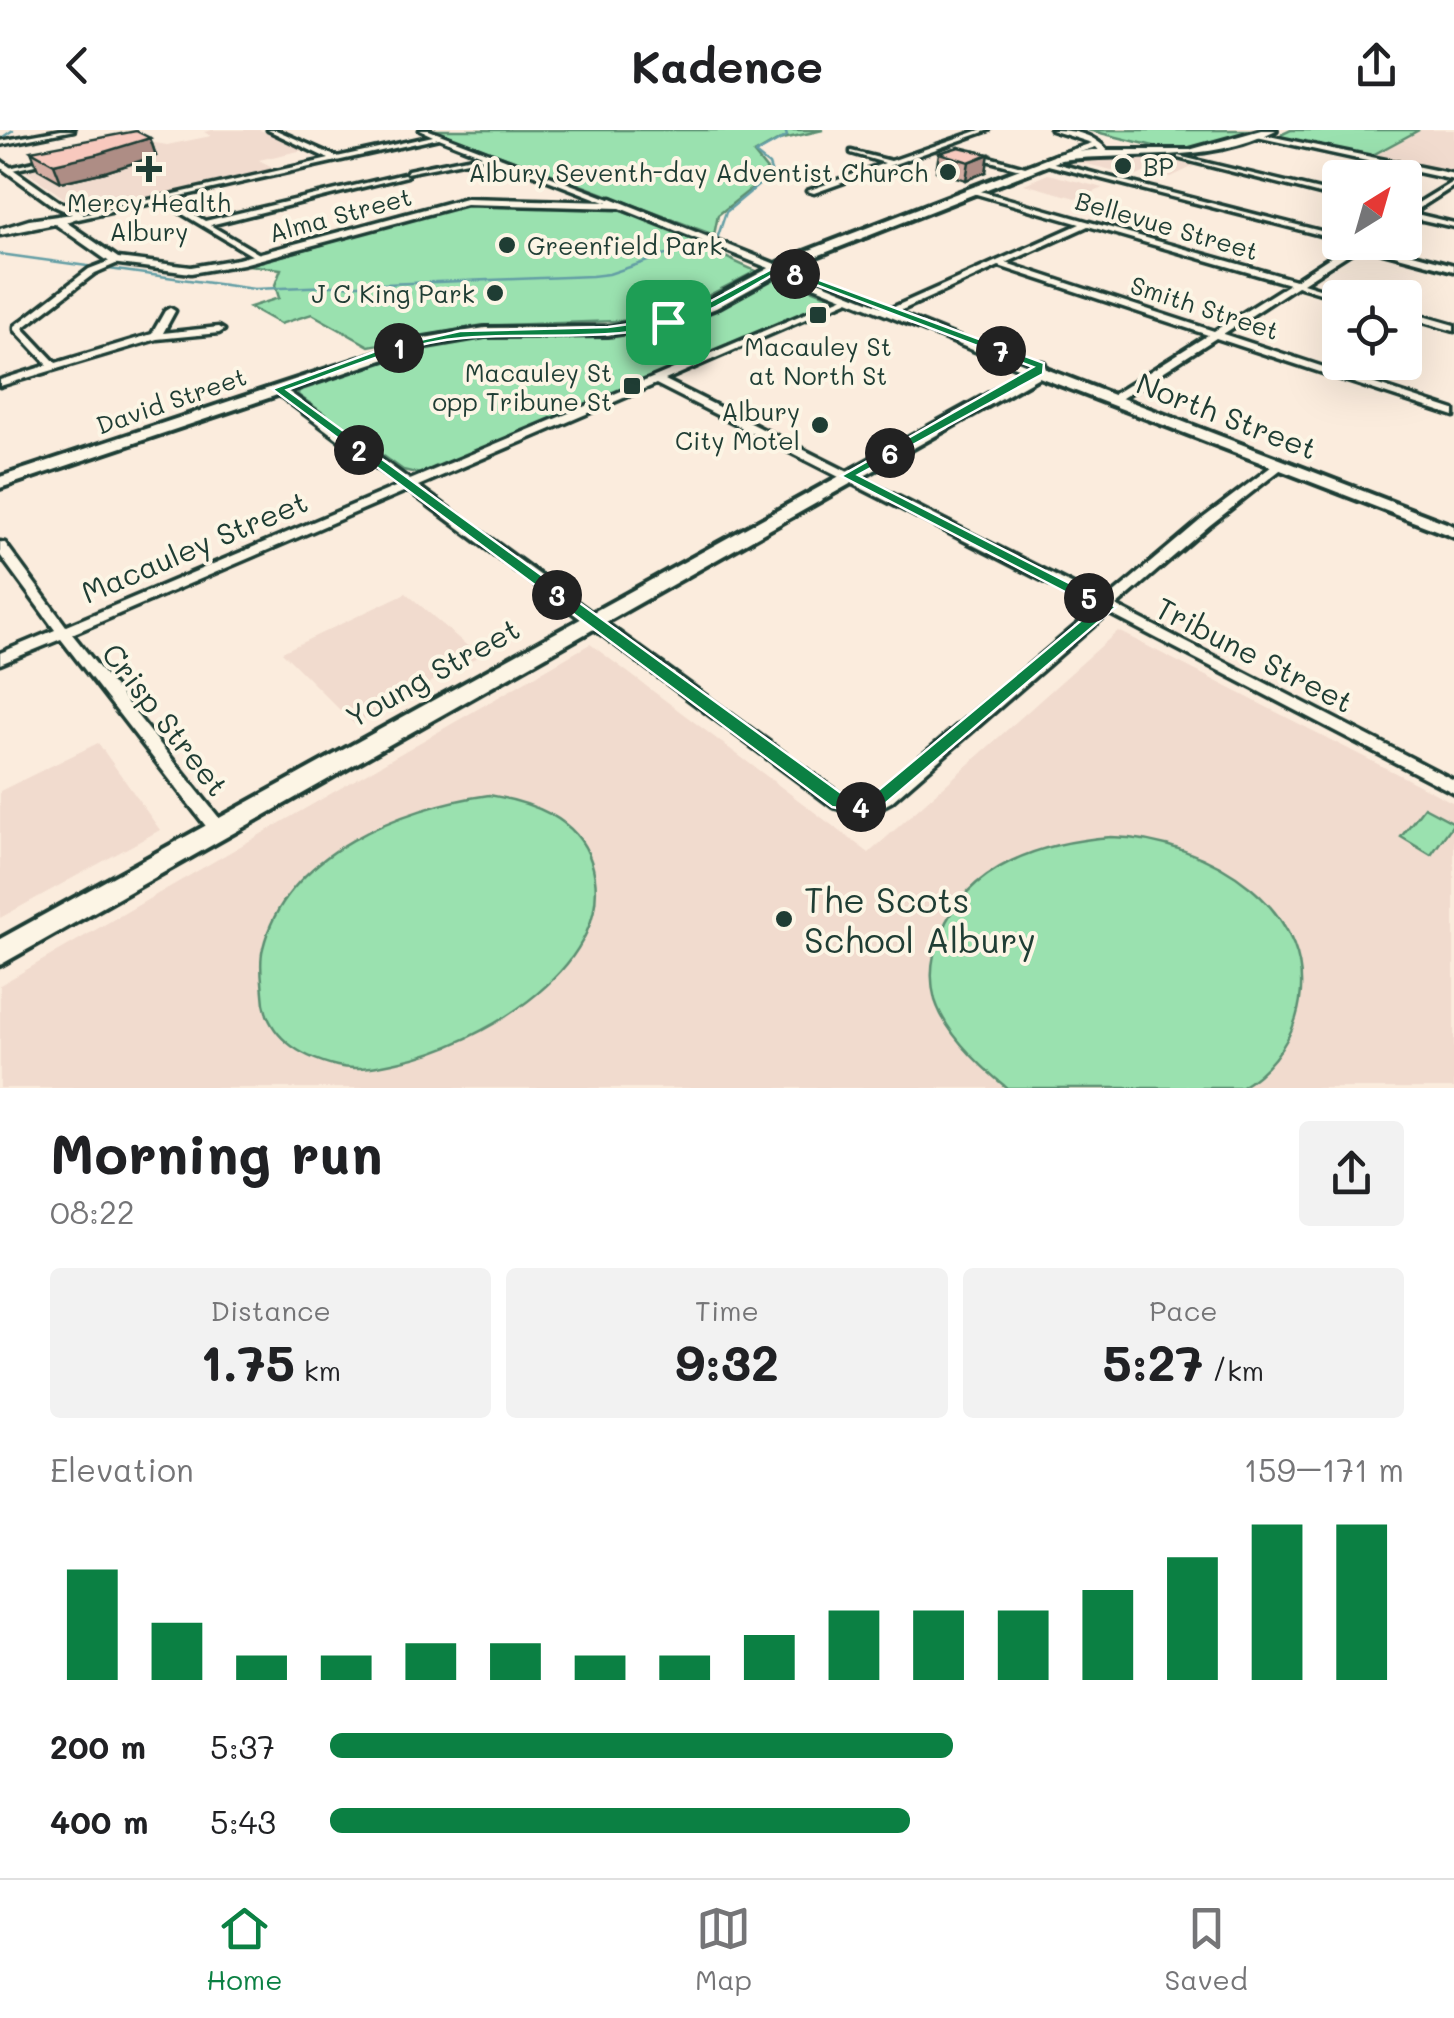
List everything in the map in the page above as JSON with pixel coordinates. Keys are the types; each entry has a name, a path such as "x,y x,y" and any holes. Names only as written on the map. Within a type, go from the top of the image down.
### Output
{"main road":[{"path":"1105,151 1189,153 1268,133"},
{"path":"1105,151 1185,159 1268,133"},
{"name":"David Street","path":"0,486 388,351 460,334 608,330 657,324 698,311 779,268 1022,172 1053,161 1105,151"},
{"name":"North Street","path":"1036,368 1454,524"},
{"name":"North Street","path":"1036,368 1454,532"},
{"name":"Young Street","path":"0,953 1036,368"},
{"path":"1004,389 1048,381 1084,389"}],"street":[{"path":"0,143 71,130"},
{"path":"271,130 337,160"},
{"name":"North Street","path":"423,130 1036,368"},
{"path":"810,192 821,192 843,180 986,130"},
{"path":"1057,131 1105,151"},
{"path":"1268,133 1454,180"},
{"path":"0,232 65,216 164,200 438,136"},
{"path":"939,146 1022,172"},
{"path":"1053,161 1105,151"},
{"path":"852,152 893,163"},
{"path":"204,224 487,156"},
{"path":"1185,159 1322,193"},
{"path":"4,166 53,160"},
{"path":"1053,161 1322,233"},
{"path":"4,166 115,260 98,268 18,328 54,366"},
{"path":"1422,202 1454,180"},
{"name":"Bellevue Street","path":"976,191 1322,291"},
{"path":"164,200 258,257"},
{"name":"Alma Street","path":"115,260 191,270 258,257 466,200 614,202"},
{"path":"1422,217 1454,224"},
{"path":"890,312 1089,222"},
{"path":"1118,396 1332,260"},
{"path":"1422,260 1454,268"},
{"name":"Smith Street","path":"998,264 1454,413"},
{"name":"Macauley Street","path":"0,659 852,296"},
{"path":"156,336 170,311"},
{"path":"1422,319 1454,328"},
{"path":"0,382 156,336 219,330"},
{"name":"Tribune Street","path":"656,380 1108,607 1454,787"},
{"path":"278,389 839,802 873,806 1280,465"},
{"name":"Crisp Street","path":"0,546 62,632 218,829"}],"shaded area":[{"name":"Mercy Health Albury","path":"260,130 303,150 259,160 278,170 102,209 77,207 21,168 149,142 167,145 211,136 204,132"},
{"path":"1418,130 1454,130 1454,174 1422,168 1422,160 1369,157"},
{"path":"1164,159 1194,166 1171,177 1148,171 1137,176 1078,162"},
{"path":"1048,174 1103,188 1079,199 1024,184"},
{"path":"406,593 479,656 354,724 282,652"},
{"name":"The Scots School Albury","path":"1118,631 1454,803 1454,1088 0,1088 0,985 590,644 869,853"},
{"path":"98,743 160,830 0,918 0,791"}],"green space":[{"path":"433,130 823,130 779,140 754,154 770,174 718,215 714,235"},
{"path":"1088,130 1251,130 1204,146 1174,151"},
{"path":"1291,130 1419,130 1369,157 1276,137"},
{"path":"473,203 605,207 656,224 756,271 680,310 644,320 478,326 369,346 312,314 280,324 250,307 279,298 275,285 281,269 248,265"},
{"path":"784,278 829,296 831,301 420,474 403,470 298,395 299,389 367,364 461,339 617,335 669,327"},
{"path":"489,795 550,814 575,833 591,861 596,898 586,933 566,965 504,1018 431,1053 367,1067 345,1067 310,1057 286,1042 265,1008 261,959 276,915 296,886 352,840 421,811"},
{"path":"1424,807 1454,823 1431,855 1401,837"},
{"path":"1111,837 1147,841 1219,866 1250,888 1276,914 1294,945 1301,980 1292,1029 1267,1067 1240,1088 1007,1088 965,1048 940,1013 932,983 935,949 953,909 970,890 989,874 1035,851"}],"building":[{"path":"136,131 150,138 54,164 31,151"},
{"path":"959,147 989,154 969,162 939,153"}],"waterway":[{"path":"0,139 13,130"},
{"path":"718,236 726,212 772,174 769,165 755,154 787,136 785,130"},
{"path":"0,254 254,289 592,276 609,274 701,243"}],"place":[{"name":"BP","path":"1123,166"},
{"name":"Mercy Health Albury","path":"149,169"},
{"name":"Albury Seventh-day Adventist Church","path":"948,172"},
{"name":"Greenfield Park","path":"507,245"},
{"name":"J C King Park","path":"495,293"},
{"name":"Macauley St at North St","path":"818,315"},
{"name":"Macauley St opp Tribune St","path":"632,386"},
{"name":"Albury City Motel","path":"820,425"},
{"name":"The Scots School Albury","path":"784,919"}],"route":[{"path":"779,268 1040,366 1008,389 848,476 1108,607 873,806 839,802 278,389 388,351 460,334 608,330 668,322 711,305 779,268"}]}
